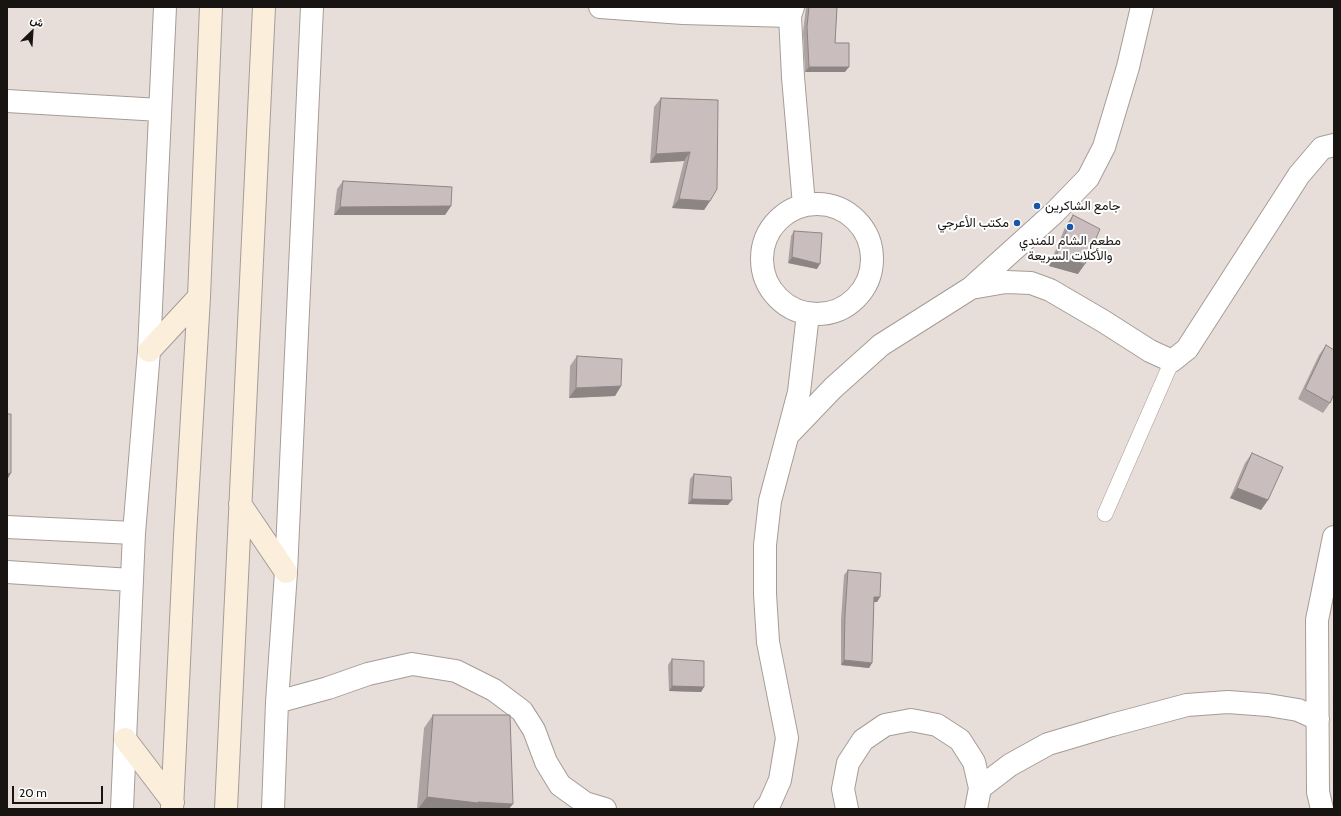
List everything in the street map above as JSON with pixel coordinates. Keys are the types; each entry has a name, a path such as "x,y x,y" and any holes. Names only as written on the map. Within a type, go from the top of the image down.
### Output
{"main road":[{"path":"172,805 184,551 199,297 211,7"},
{"path":"226,809 230,693 264,7"},
{"path":"149,351 199,297"},
{"path":"240,504 286,572"},
{"path":"125,739 172,805"}],"street":[{"path":"122,809 131,580 149,351 165,7"},
{"path":"273,809 277,702 286,572 312,7"},
{"path":"600,7 683,13 791,12 793,77 804,205"},
{"path":"788,435 833,388 881,345 971,288 1054,213 1088,178 1104,147 1128,67 1142,7"},
{"path":"7,101 160,110"},
{"path":"971,288 1006,282 1031,283 1050,290 1150,351 1172,361 1186,349 1299,175 1322,148 1334,145"},
{"path":"825,204 846,211 862,226 871,246 872,267 864,288 850,304 830,313 808,314 788,306 772,292 762,272 762,250 769,230 784,214 804,205 825,204"},
{"path":"765,809 780,780 787,738 768,642 765,594 765,545 770,502 799,392 808,314"},
{"path":"7,527 134,533"},
{"path":"1322,809 1318,792 1317,620 1334,537"},
{"path":"7,572 131,580"},
{"path":"277,702 328,688 368,674 412,664 456,671 494,690 522,711 534,730 546,762 560,785 585,803 605,809"},
{"path":"978,799 1010,764 1048,744 1187,705 1228,702 1268,704 1298,710 1318,719"},
{"path":"847,809 843,789 848,763 862,740 885,725 911,720 937,725 960,740 974,762 978,799"}],"lane":[{"path":"1105,514 1172,361"}],"building":[{"path":"809,7 837,7 835,43 849,43 849,67 809,67 807,27"},
{"path":"661,98 718,100 717,189 710,201 679,199 690,152 656,154"},
{"path":"343,181 452,187 451,206 340,207"},
{"path":"1073,215 1100,229 1085,264 1056,256"},
{"path":"794,231 822,233 820,264 792,257"},
{"path":"1326,345 1334,350 1334,394 1330,403 1305,389"},
{"path":"577,356 622,359 621,386 576,388"},
{"path":"7,414 11,414 11,473 7,474"},
{"path":"1252,453 1283,467 1268,500 1237,488"},
{"path":"694,474 731,477 732,500 692,499"},
{"path":"848,570 881,573 880,597 874,597 872,663 844,660"},
{"path":"672,659 704,661 704,687 672,686"},
{"path":"433,715 510,715 513,804 478,803 427,797"}],"place":[{"name":"جامع الشاكرين","path":"1037,206"},
{"name":"مكتب الأعرجي","path":"1017,223"},
{"name":"مطعم الشام للمندي والأكلات السريعة","path":"1070,227"}]}
